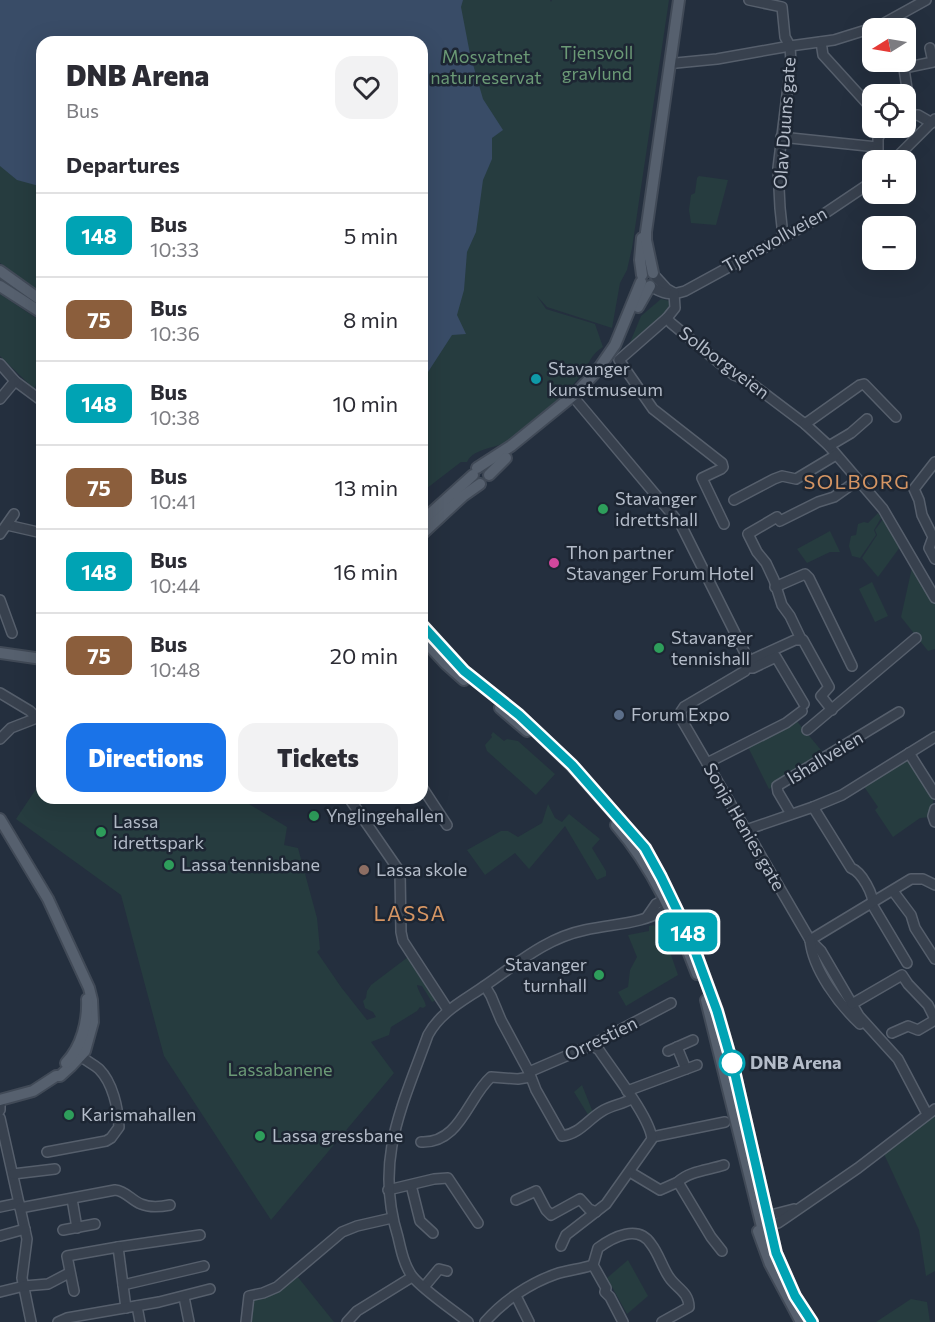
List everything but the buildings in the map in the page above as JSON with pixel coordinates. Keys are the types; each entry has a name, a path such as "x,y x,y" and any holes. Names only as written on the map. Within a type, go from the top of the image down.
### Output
{"main road":[{"path":"428,529 480,484 487,482 489,475 497,466 576,400 596,381 614,358 649,280 640,252 653,182 679,0"},
{"path":"0,271 36,297"},
{"path":"428,515 475,472 512,446 588,382 615,345 649,280"},
{"path":"0,286 36,309"},
{"path":"475,472 485,469 489,475"},
{"path":"475,472 473,480 480,484"},
{"path":"428,632 464,671 519,715 593,787 645,848 696,970 709,1008 762,1242 779,1281 801,1322"},
{"path":"428,644 446,664 526,730 570,773 644,862 698,955 734,1070 779,1281"},
{"path":"0,652 36,660"},
{"path":"0,658 36,661"},
{"path":"0,819 48,898 89,988 94,1015 80,1053 60,1076 56,1076 33,1091 3,1103"},
{"path":"751,1189 766,1221 785,1276 812,1322"}],"street":[{"path":"749,0 783,3"},
{"path":"900,18 926,0"},
{"name":"Olav Duuns gate","path":"783,3 785,36 790,46 789,83 780,137 778,174 783,236"},
{"path":"676,63 717,59 821,42 862,32"},
{"path":"821,42 823,55 862,98"},
{"path":"916,64 933,62 930,48"},
{"path":"904,150 933,121 916,115"},
{"path":"780,137 877,147"},
{"path":"877,150 878,138"},
{"name":"Tjensvollveien","path":"674,293 684,291 814,220 862,188"},
{"path":"649,280 663,294 674,293"},
{"name":"Solborgveien","path":"674,293 675,308 667,318 734,375 748,381 805,424 829,446 883,509 935,598"},
{"path":"667,318 619,360 653,410 722,463 721,469 702,478 724,524"},
{"path":"0,364 15,381 36,397"},
{"path":"0,399 15,381"},
{"path":"805,424 864,384 896,417"},
{"path":"576,400 681,525 748,664 753,668 777,657 803,707 786,723 707,763"},
{"path":"829,446 851,433 867,419"},
{"path":"734,500 782,476 796,479 836,455"},
{"path":"935,462 914,489 922,515 932,533 929,548 935,559"},
{"path":"832,710 821,696 829,687 806,643 801,639 782,605 766,563 757,552 748,534 777,517 780,521 818,502 834,497 858,480"},
{"path":"0,534 14,514"},
{"path":"7,525 36,532"},
{"path":"775,587 805,574 852,666"},
{"path":"0,600 12,633"},
{"path":"807,730 916,638"},
{"path":"748,664 768,651 801,639"},
{"name":"Sonja Henies gate","path":"748,664 684,707 680,712 683,722 810,940 821,951 859,1016 898,1059 931,1112"},
{"path":"0,693 36,715"},
{"name":"Ishallveien","path":"791,814 777,786 899,712"},
{"path":"0,739 11,728 36,719"},
{"name":"Ishallveien","path":"746,830 842,795 935,737"},
{"path":"909,753 935,794"},
{"path":"428,796 447,825"},
{"path":"353,804 400,872 403,941 448,1010"},
{"path":"813,807 851,868 857,870 873,906 907,963"},
{"path":"935,809 933,816 935,822"},
{"path":"810,940 910,879 923,879 935,885"},
{"path":"892,891 911,915 915,928 935,959"},
{"path":"468,1322 412,1276 392,1218 388,1190 390,1145 428,1035 448,1010 534,950 585,930 621,926 647,917 656,904 668,901"},
{"name":"Sonja Henies gate","path":"810,940 813,958 840,1003 861,1025 872,1030"},
{"path":"852,1004 902,975 928,1005 935,1019 918,1030 908,1026 892,1033"},
{"path":"485,986 562,1136 577,1132 604,1110 625,1103 629,1095 697,1065"},
{"name":"Orrestien","path":"421,1142 436,1141 446,1134 462,1119 491,1077 518,1079 586,1047 593,1046 671,1003"},
{"path":"686,1069 672,1049 693,1040"},
{"path":"561,1246 566,1235 606,1204 651,1142 652,1137 629,1095 599,1050 593,1046"},
{"path":"47,1152 106,1141 119,1127 111,1087 107,1079 80,1053"},
{"path":"3,1103 0,1118 25,1229 27,1246 22,1271 31,1322"},
{"path":"766,1221 778,1223 858,1168 931,1112"},
{"path":"652,1137 725,1122"},
{"path":"630,1172 660,1190 695,1173 724,1166"},
{"path":"13,1174 55,1168"},
{"path":"388,1190 448,1178 478,1223"},
{"path":"678,1182 711,1237 723,1250 712,1256"},
{"path":"411,1185 420,1221 434,1233"},
{"path":"0,1207 72,1199 115,1190 126,1193 137,1207 170,1205"},
{"path":"516,1200 536,1191 549,1215 554,1215 580,1199 589,1209 596,1212"},
{"path":"72,1199 77,1228"},
{"path":"246,1322 249,1296 277,1287 342,1232 392,1218"},
{"path":"63,1230 94,1224"},
{"path":"0,1236 25,1229"},
{"path":"623,1322 605,1292 606,1288 593,1265 598,1248 614,1238 632,1233 645,1237 651,1244 669,1278 684,1291 689,1304 689,1307 662,1322"},
{"path":"74,1291 69,1273 68,1256 200,1234"},
{"path":"118,1247 123,1285 140,1322"},
{"path":"485,1322 496,1311 538,1281 593,1265"},
{"path":"123,1285 204,1266"},
{"path":"424,1287 436,1271 442,1269 447,1271"},
{"path":"0,1292 24,1286 48,1284 69,1273"},
{"path":"347,1322 357,1311 412,1276"},
{"path":"58,1322 93,1318 210,1289"},
{"path":"516,1296 529,1322"},
{"path":"184,1297 189,1322"}],"green space":[{"path":"0,0 550,0 551,2 552,0 669,0 632,248 627,270 620,283 612,328 547,307 537,296 546,309 595,324 603,347 593,356 581,375 566,392 511,439 475,453 467,462 461,462 428,487 428,36 36,36 36,289 0,263"},
{"path":"699,176 728,180 716,225 691,223 689,210 691,195 695,193"},
{"path":"0,294 36,318 36,385 34,389 0,356"},
{"path":"661,299 670,301 665,313 629,345 641,316"},
{"path":"878,513 881,518 874,530 876,535 860,558 852,556 849,546 851,536 856,535 858,524 868,523"},
{"path":"883,519 900,547 878,577 862,558 877,535 875,530"},
{"path":"830,531 840,552 830,552 807,563 797,549"},
{"path":"913,563 935,595 935,649 928,651 901,617"},
{"path":"872,582 888,616 875,622 859,589"},
{"path":"795,719 826,756 769,789 747,745"},
{"path":"493,732 504,741 507,739 518,741 555,774 536,795 487,751 485,745"},
{"path":"904,759 909,760 934,797 930,817 920,818 893,837 875,810 878,807 865,788 865,784"},
{"name":"Lassabanene","path":"36,789 36,804 249,804 287,827 284,845 298,848 317,918 320,949 317,952 367,1020 376,1017 373,1012 365,1008 363,1001 367,991 371,985 408,957 436,1000 432,1002 422,986 417,985 426,1006 420,1007 391,1027 389,1035 371,1042 394,1073 271,1220 164,1056 121,895 16,819"},
{"path":"548,804 555,818 562,822 569,814 600,839 592,848 606,871 606,876 597,880 565,826 529,869 515,853 485,875 467,850 501,831 508,831 518,837 542,823"},
{"path":"654,925 670,952 678,975 626,1006 618,992 628,987 630,970 637,957 628,935 649,931 649,926"},
{"path":"582,1085 594,1115 590,1118 574,1092"},
{"path":"935,1114 935,1271 926,1276 919,1230 884,1154"},
{"path":"628,1260 648,1296 627,1314 607,1278"},
{"path":"297,1276 334,1322 248,1322 250,1301"},
{"path":"911,1299 927,1302 930,1322 876,1322"}],"water":[{"path":"0,0 463,0 461,7 470,54 483,99 503,130 492,138 492,159 483,180 476,232 467,252 464,290 457,315 466,334 452,335 428,372 428,36 36,36 36,185 17,180 0,166"}],"bus line":[{"name":"148","path":"428,632 475,681 542,735 600,795 645,848 675,904 698,955 734,1070 776,1253 795,1296 812,1322"}],"place":[{"name":"Stavanger kunstmuseum","path":"536,379"},
{"name":"Stavanger idrettshall","path":"603,509"},
{"name":"Thon partner Stavanger Forum Hotel","path":"554,563"},
{"name":"Stavanger tennishall","path":"659,648"},
{"name":"Forum Expo","path":"619,715"},
{"name":"Ynglingehallen","path":"314,816"},
{"name":"Lassa idrettspark","path":"101,832"},
{"name":"Lassa tennisbane","path":"169,865"},
{"name":"Lassa skole","path":"364,870"},
{"name":"Stavanger turnhall","path":"599,975"},
{"name":"DNB Arena","path":"732,1063"},
{"name":"Karismahallen","path":"69,1115"},
{"name":"Lassa gressbane","path":"260,1136"}],"district":[{"name":"SOLBORG","path":"857,482"},
{"name":"LASSA","path":"410,914"}],"park label":[{"name":"Tjensvoll gravlund","path":"597,63"},
{"name":"Mosvatnet naturreservat","path":"486,67"}]}
